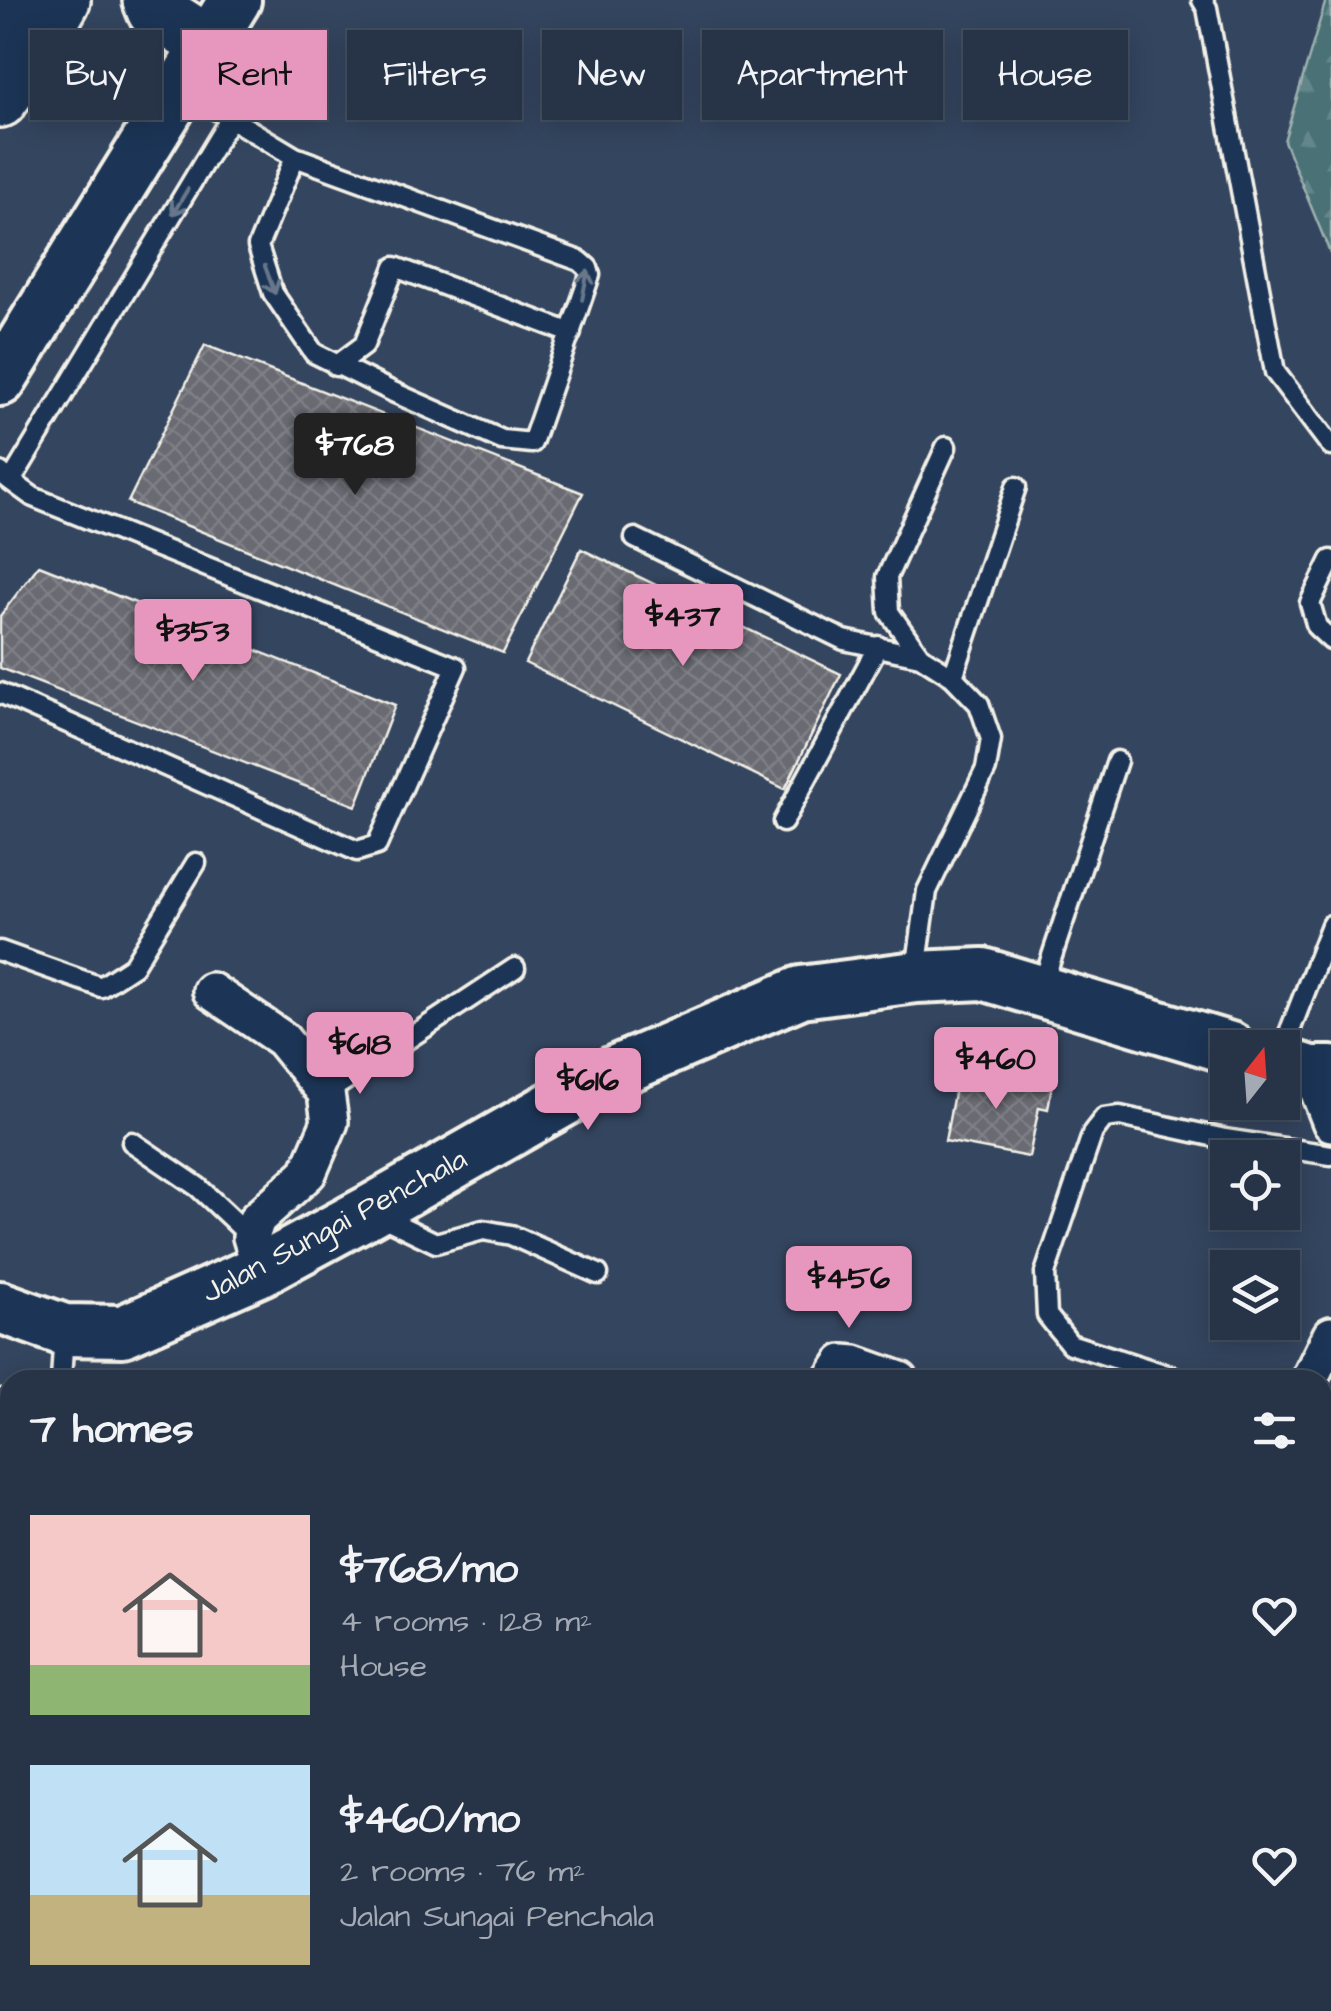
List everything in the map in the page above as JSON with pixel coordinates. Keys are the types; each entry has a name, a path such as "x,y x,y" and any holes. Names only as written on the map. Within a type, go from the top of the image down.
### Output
{"highway":[{"path":"0,26 15,0"},
{"path":"0,99 62,0"},
{"path":"150,0 155,10 189,30"}],"street":[{"path":"0,380 182,87"},
{"name":"Jalan Sungai Penchala","path":"0,1307 64,1330 123,1331 256,1254 370,1211 614,1072 801,992 916,977 984,974 1210,1042"},
{"path":"211,991 282,1039 326,1093 330,1122 308,1173 257,1219 256,1254"},
{"path":"1302,1064 1331,1123"},
{"path":"1314,1370 1331,1336"},
{"path":"838,1370 843,1363 872,1370"}],"lane":[{"path":"1202,0 1207,8 1275,372 1331,446"},
{"path":"0,693 358,851 377,845 456,668 32,497 6,476 229,120"},
{"path":"232,120 295,157 580,261 588,268 590,275 532,443 502,440 314,354 273,293 258,246 295,157"},
{"path":"336,366 364,345 395,268 571,332"},
{"path":"916,977 927,891 986,769 991,738 979,704 952,678 920,656 889,612 887,577 946,446"},
{"path":"952,678 1016,487"},
{"path":"635,538 844,640 920,656"},
{"path":"1331,560 1310,603 1317,627 1331,640"},
{"path":"783,822 878,646"},
{"path":"1040,990 1117,760"},
{"path":"0,951 101,987 134,966 196,863"},
{"path":"1302,1064 1331,926"},
{"path":"326,1093 514,968"},
{"path":"1152,1370 1070,1344 1047,1315 1045,1273 1094,1132 1104,1118 1120,1116 1226,1139 1331,1155"},
{"path":"132,1142 198,1187 256,1254"},
{"path":"370,1211 436,1244 484,1230 511,1236 598,1274"},
{"path":"62,1370 64,1330"}],"green space":[{"path":"1326,0 1331,0 1331,255 1284,141"}],"building":[{"path":"205,345 583,493 503,653 128,502"},
{"path":"581,549 841,674 785,789 525,663"},
{"path":"39,565 395,705 356,806 0,668 0,616"},
{"path":"959,1067 1052,1085 1048,1109 1039,1107 1029,1157 945,1141"}]}
